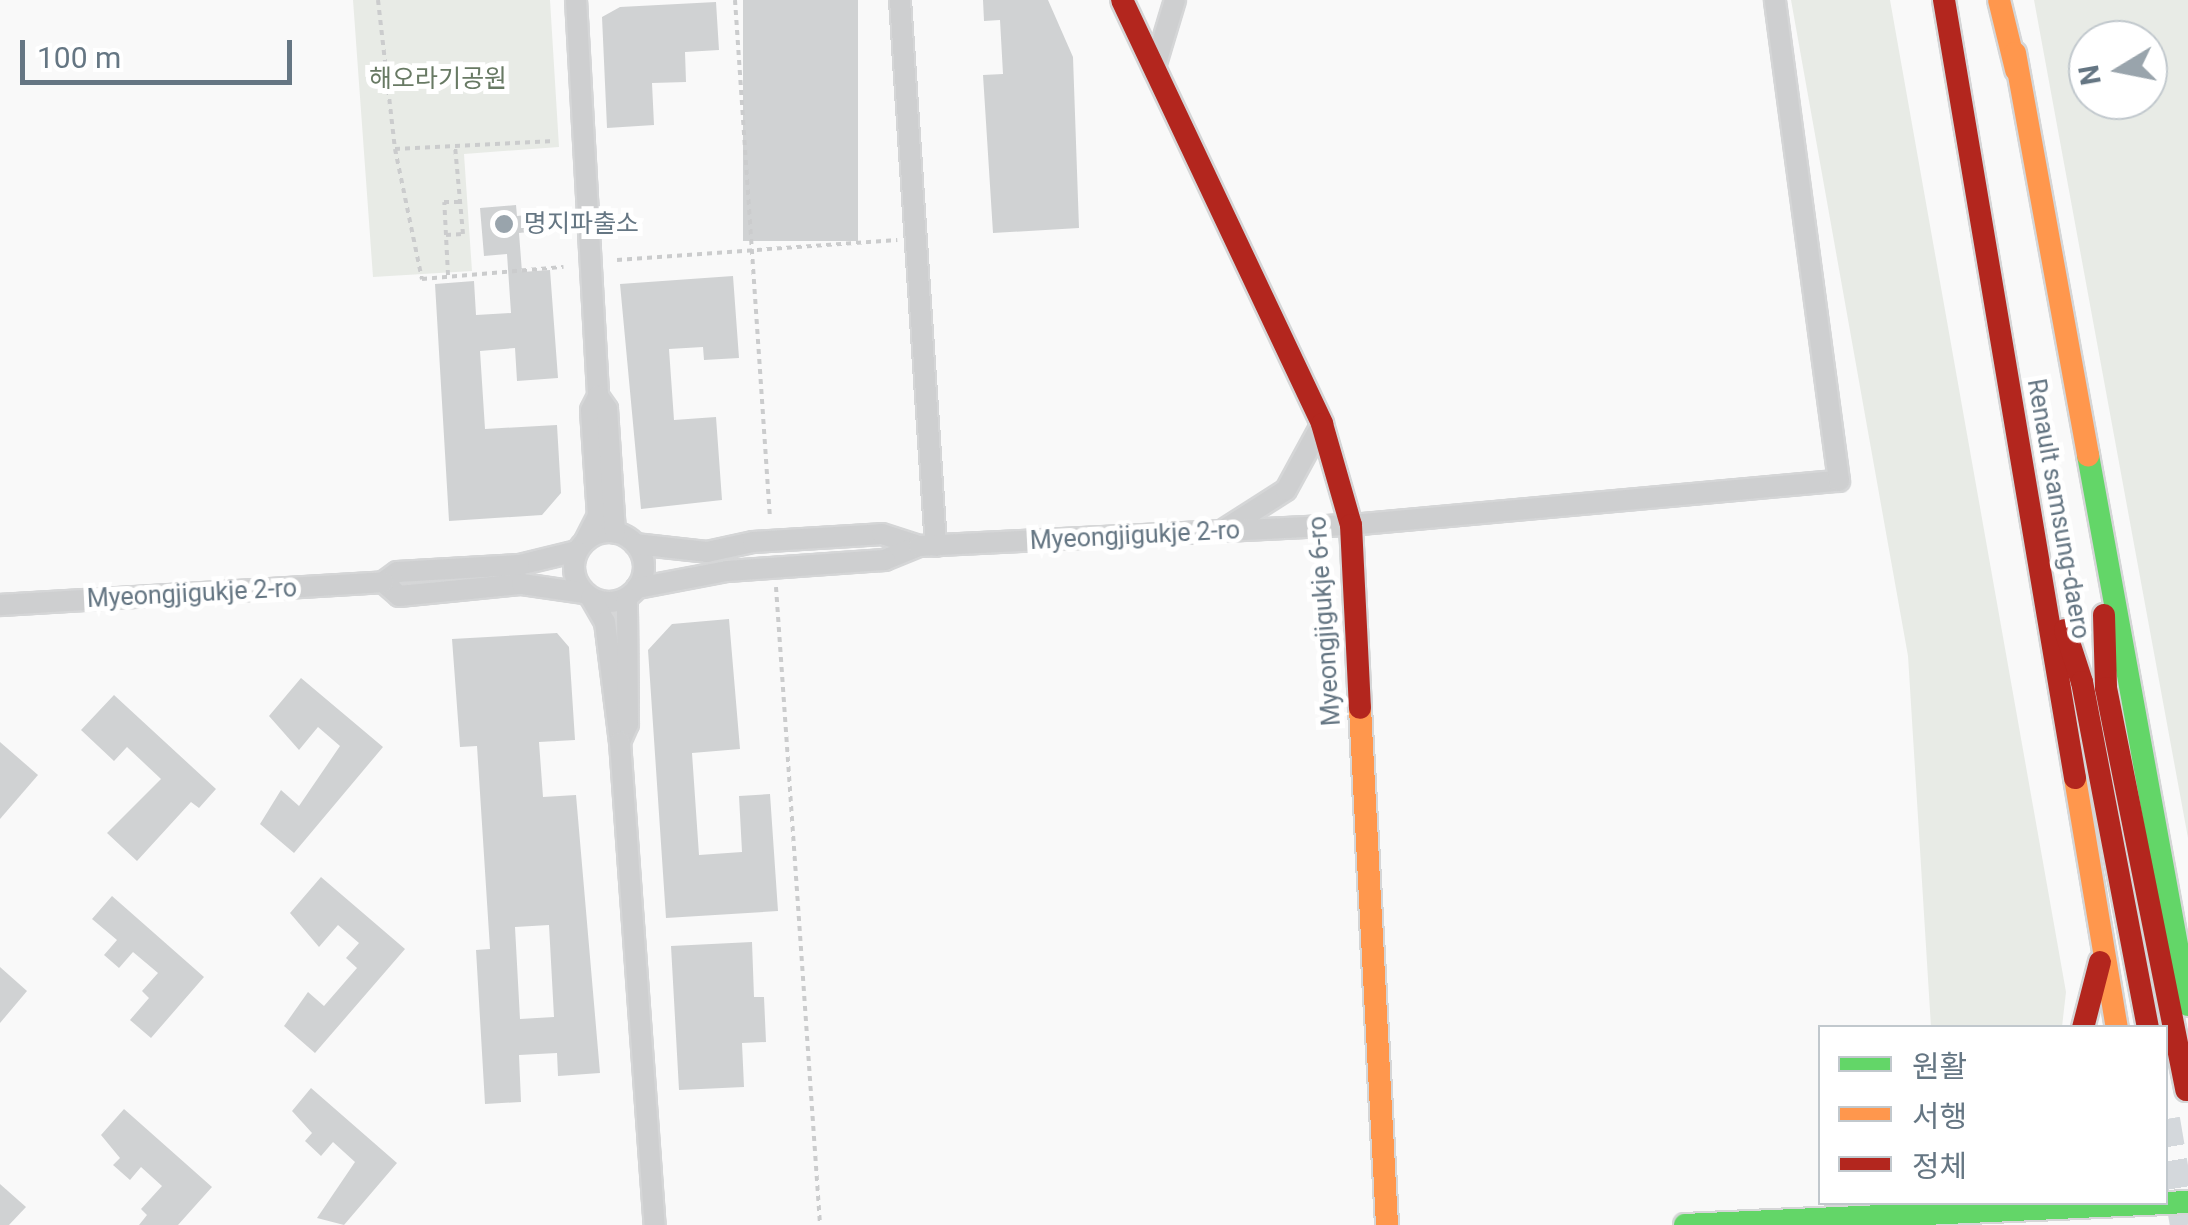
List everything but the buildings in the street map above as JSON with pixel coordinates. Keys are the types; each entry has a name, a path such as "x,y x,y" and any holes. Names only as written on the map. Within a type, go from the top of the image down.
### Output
{"main road":[{"name":"Myeongjigukje 6-ro","path":"1122,0 1322,424 1351,526 1387,1225"},
{"name":"Renault samsung-daero","path":"1944,0 2116,1025"},
{"path":"2000,0 2016,70"},
{"name":"Renault samsung-daero","path":"2011,0 2016,70 2188,1005"},
{"name":"Renault samsung-daero","path":"2100,516 2106,688 2186,1090"},
{"path":"2036,538 2082,682 2147,1025"},
{"path":"2084,1025 2103,951"},
{"path":"1798,1219 1844,1205"},
{"path":"1685,1225 2099,1205"},
{"path":"1876,1214 1916,1225"}],"street":[{"path":"576,0 598,396 591,410 598,516 581,546 574,573 604,622 620,742 655,1225"},
{"path":"900,0 928,546"},
{"path":"1154,70 1175,0"},
{"name":"Myeongjigukje 2-ro","path":"632,593 727,571 885,560 928,546 1351,526 1839,481 1775,0"},
{"path":"598,396 607,408 615,532"},
{"path":"1219,532 1286,490 1322,424"},
{"path":"615,532 636,544 644,566 632,593 628,724 620,742"},
{"path":"581,546 615,532"},
{"name":"Myeongjigukje 2-ro","path":"636,544 706,552 753,542 882,534 928,546"},
{"name":"Myeongjigukje 2-ro","path":"0,605 383,582 397,572 518,566 581,546"},
{"name":"Myeongjigukje 2-ro","path":"383,582 399,596 522,584 588,595"},
{"path":"588,595 606,603 632,593"}],"path":[{"path":"378,0 395,149 422,279 563,267"},
{"path":"735,0 770,519"},
{"path":"395,149 555,141"},
{"path":"446,235 463,234 455,146"},
{"path":"448,276 444,202 460,202"},
{"path":"444,219 462,218"},
{"path":"618,260 900,240"},
{"path":"776,582 820,1225"}],"green space":[{"name":"해오라기공원","path":"353,0 550,0 559,147 464,154 472,271 373,277"},
{"path":"1791,0 1890,0 2066,992 2062,1025 1931,1025 1908,656"},
{"path":"2034,0 2188,0 2188,838"}],"tunnel":[{"path":"2168,1131 2184,1225"}],"traffic: fast":[{"path":"2088,455 2188,1005"},
{"path":"2168,1203 2188,1202"},
{"path":"1685,1225 2122,1205"}],"traffic: slow":[{"path":"1999,0 2016,70"},
{"path":"2015,53 2088,455"},
{"path":"1360,708 1387,1225"},
{"path":"2075,778 2116,1025"}],"traffic: jam":[{"path":"1122,0 1322,424 1351,525 1360,708"},
{"path":"1944,0 2075,778"},
{"path":"2104,615 2106,688 2186,1090"},
{"path":"2065,630 2082,682 2147,1025"},
{"path":"2084,1025 2100,962"}],"place":[{"name":"명지파출소","path":"504,224"}]}
